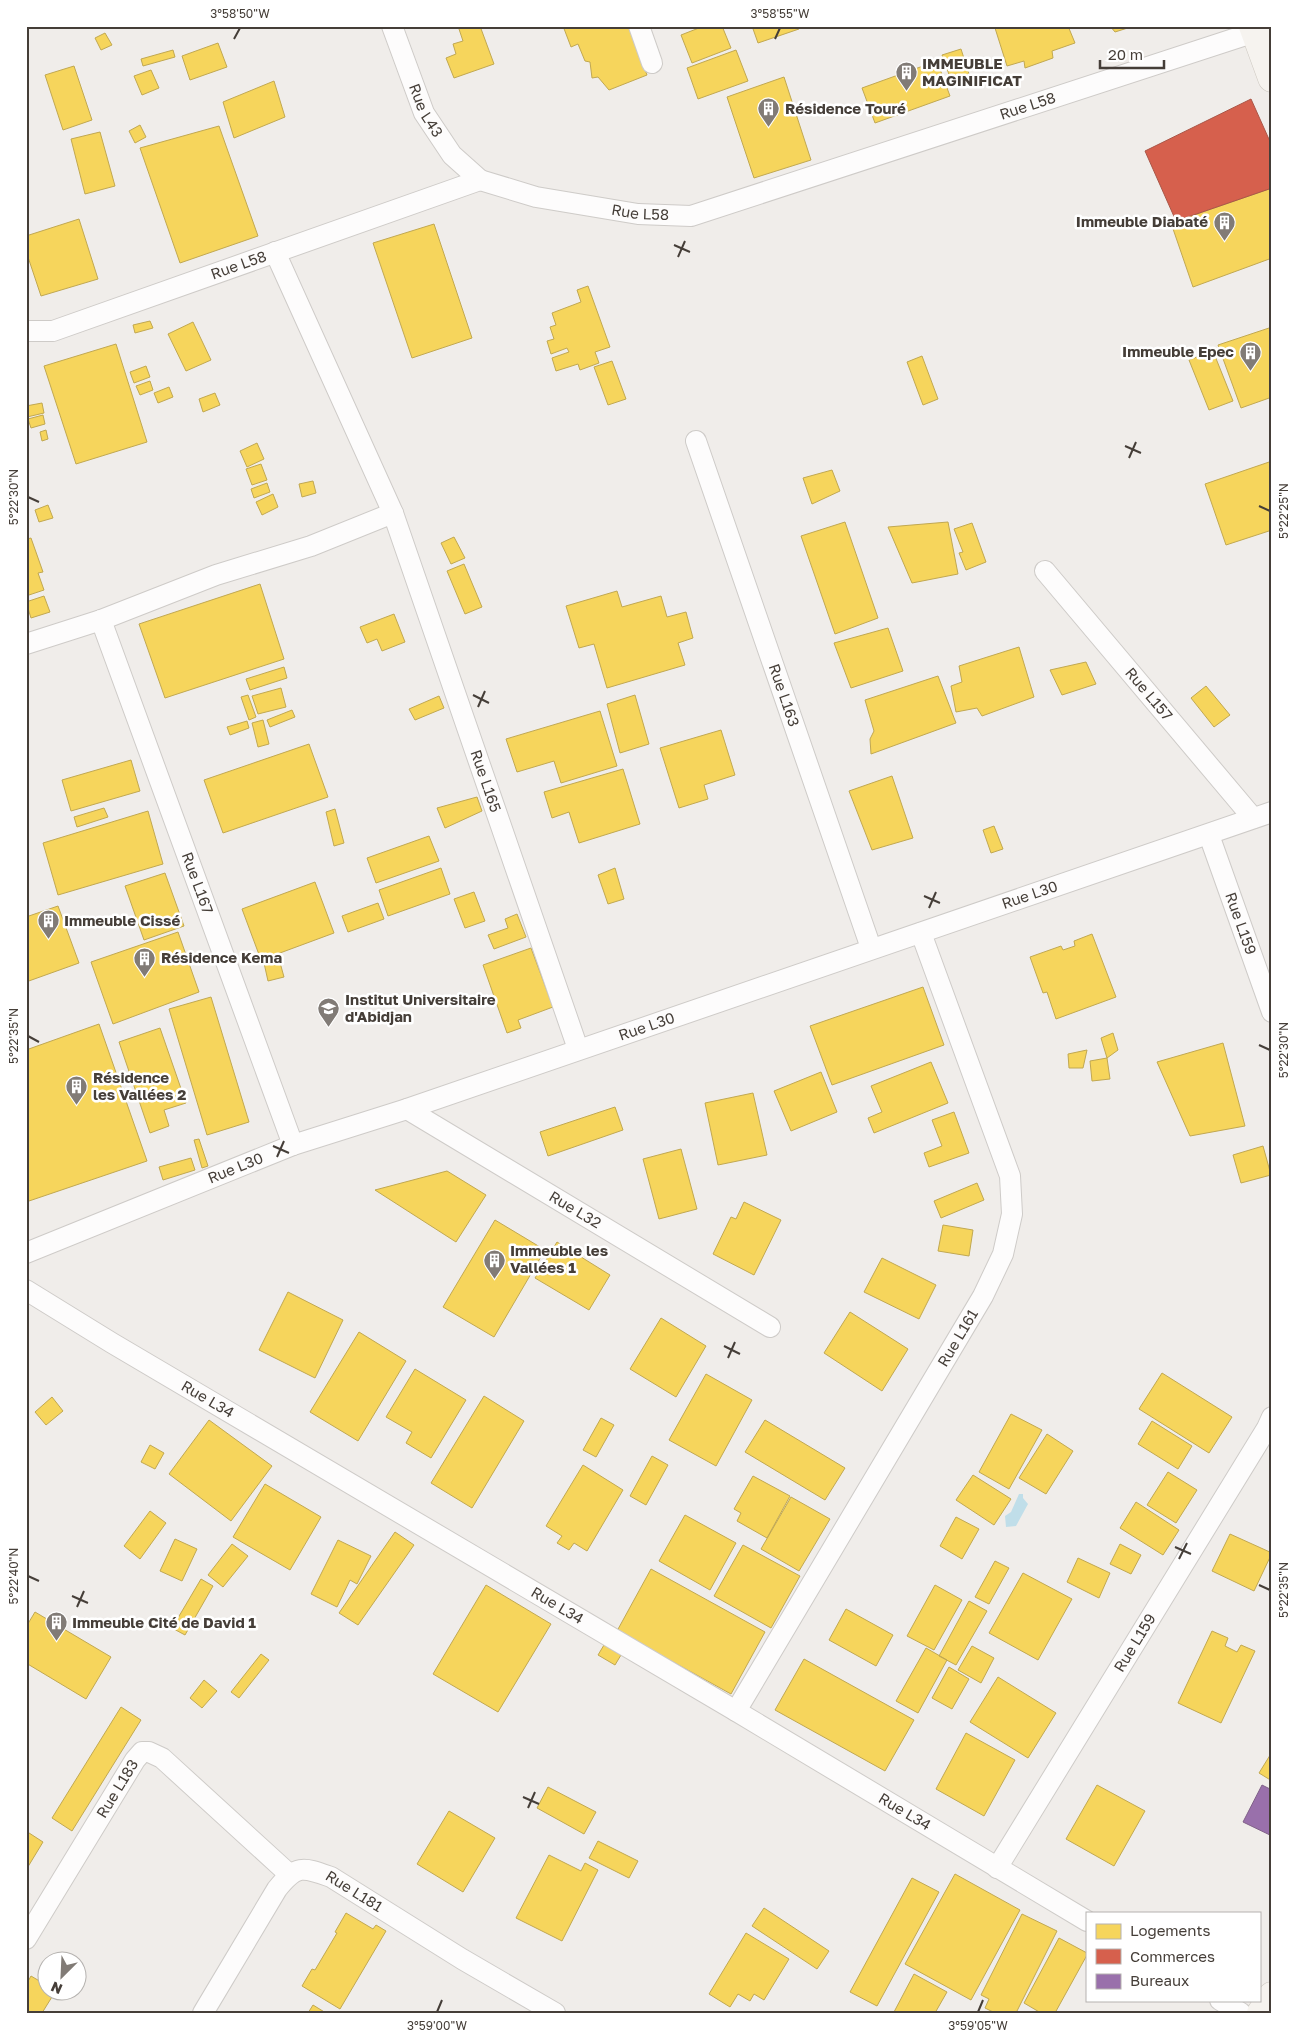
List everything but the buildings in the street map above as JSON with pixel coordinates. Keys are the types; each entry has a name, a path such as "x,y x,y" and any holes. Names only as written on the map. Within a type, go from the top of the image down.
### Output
{"street":[{"name":"Rue L43","path":"392,26 424,113 452,155 480,180"},
{"path":"639,26 652,63"},
{"name":"Rue L58","path":"26,331 53,331 480,180 536,197 638,214 691,216 1254,29"},
{"path":"1254,29 1272,78"},
{"name":"Rue L165","path":"275,252 393,512 578,1049"},
{"name":"Rue L163","path":"696,441 871,948"},
{"path":"26,644 101,620 216,575 311,546 393,512"},
{"name":"Rue L157","path":"1045,571 1263,815"},
{"name":"Rue L167","path":"101,620 293,1145"},
{"name":"Rue L30","path":"26,1253 293,1145 407,1109 871,948 921,933 1263,815"},
{"name":"Rue L159","path":"1209,835 1272,1012"},
{"name":"Rue L161","path":"736,1711 983,1296 1003,1254 1012,1214 1010,1176 921,933"},
{"name":"Rue L32","path":"407,1109 770,1327"},
{"name":"Rue L34","path":"26,1290 112,1343 736,1711 1086,1920"},
{"name":"Rue L159","path":"997,1868 1272,1417"},
{"name":"Rue L183","path":"26,1939 129,1769 142,1752 149,1752 162,1758 289,1874"},
{"name":"Rue L181","path":"289,1874 307,1868 331,1878 462,1959 556,2013"},
{"path":"203,2013 277,1889 289,1874"},
{"path":"1262,2013 1272,1996"},
{"path":"1223,2002 1241,2013"}],"water":[{"path":"1019,1494 1023,1494 1023,1498 1028,1504 1016,1526 1006,1527 1005,1516 1011,1512"}],"place":[{"name":"IMMEUBLE MAGINIFICAT","path":"906,92"},
{"name":"Résidence Touré","path":"769,128"},
{"name":"Immeuble Diabaté","path":"1224,241"},
{"name":"Immeuble Epec","path":"1250,371"},
{"name":"Immeuble Cissé","path":"48,940"},
{"name":"Résidence Kema","path":"145,977"},
{"name":"Institut Universitaire d'Abidjan","path":"329,1028"},
{"name":"Résidence les Vallées 2","path":"77,1106"},
{"name":"Immeuble les Vallées 1","path":"494,1279"},
{"name":"Immeuble Cité de David 1","path":"56,1642"}]}
